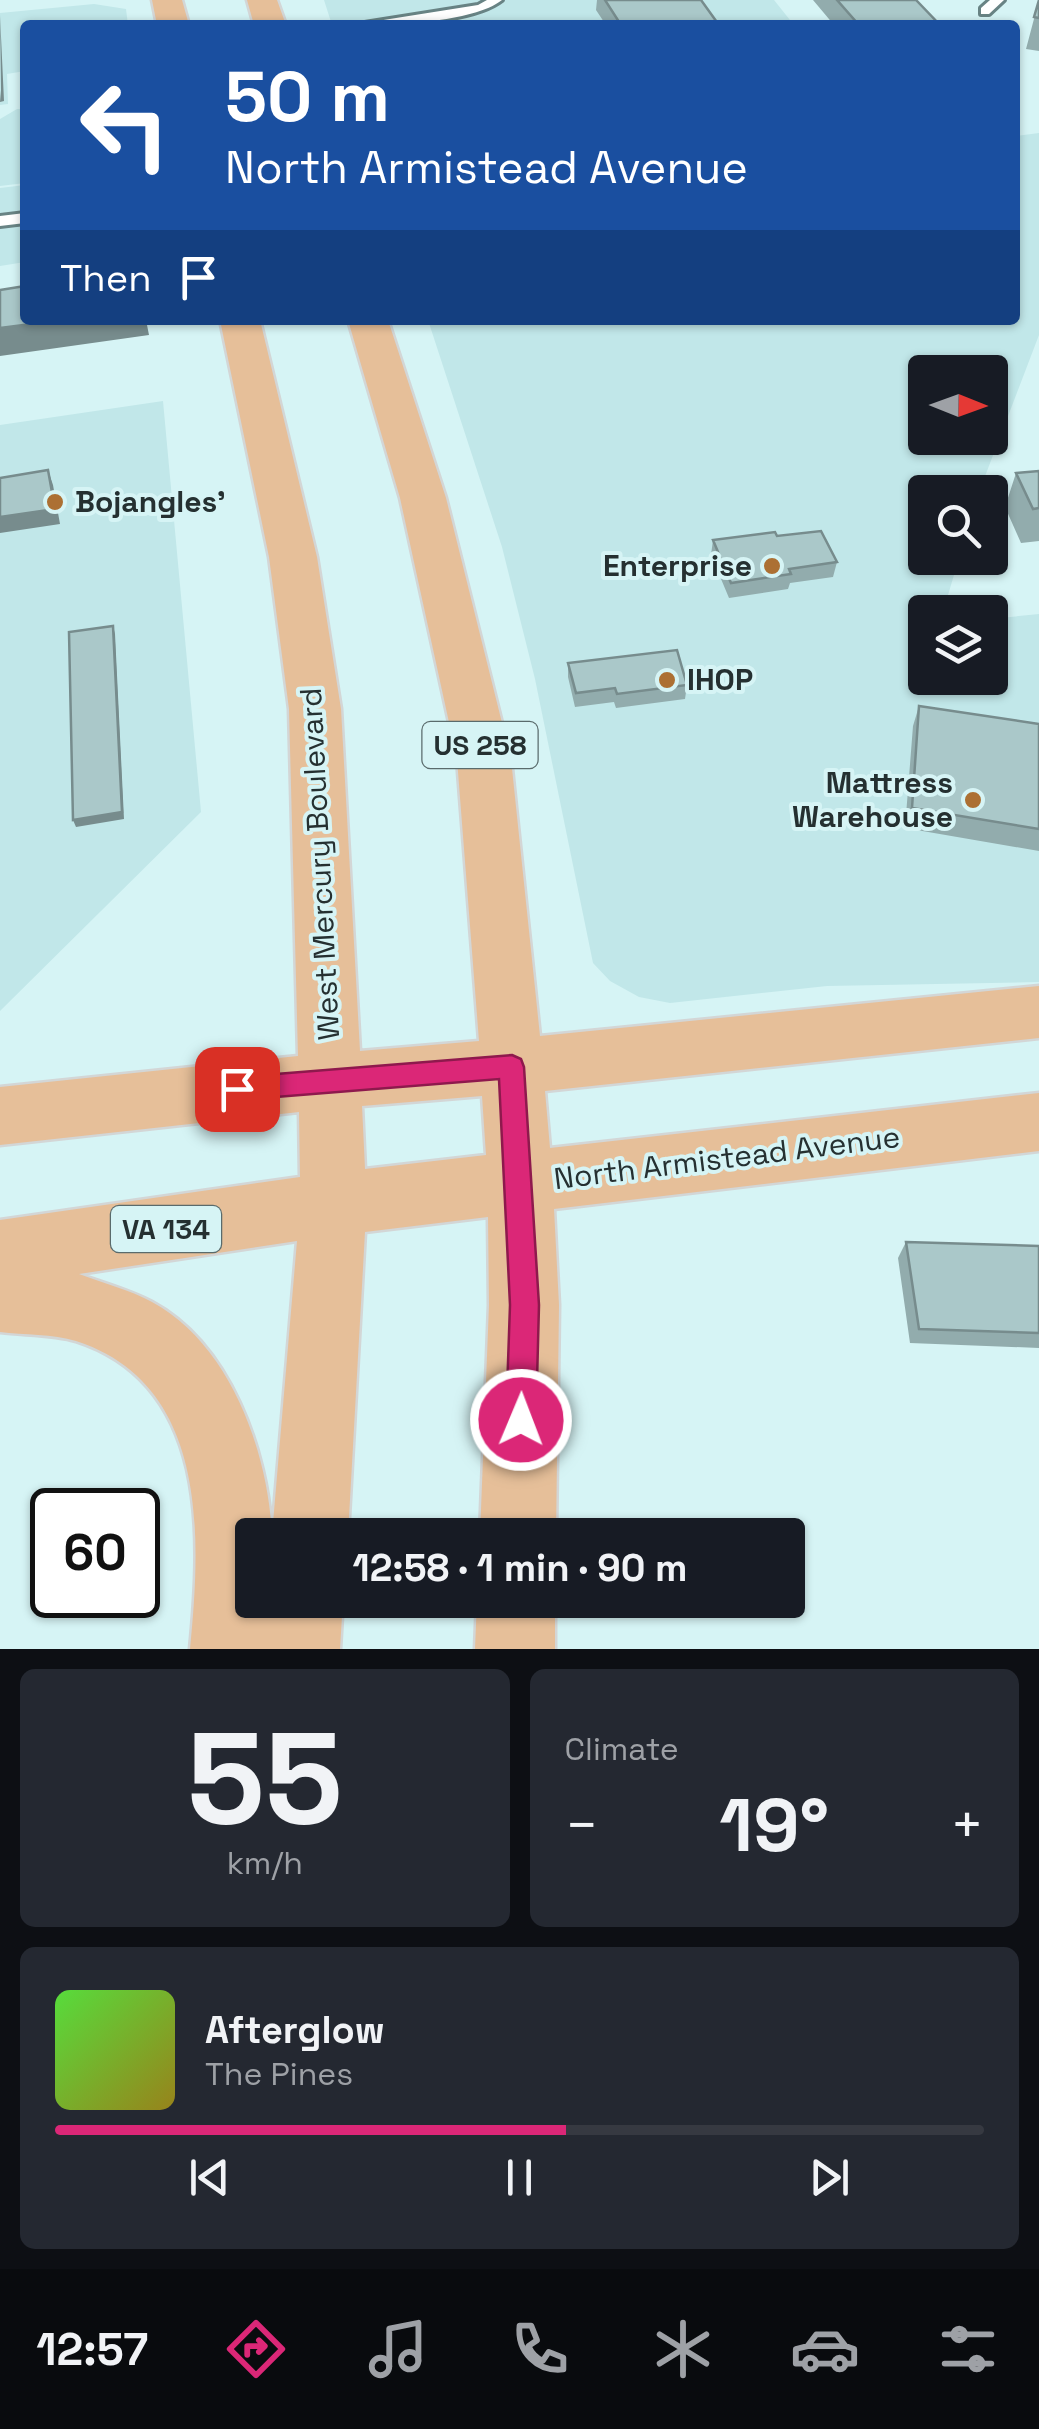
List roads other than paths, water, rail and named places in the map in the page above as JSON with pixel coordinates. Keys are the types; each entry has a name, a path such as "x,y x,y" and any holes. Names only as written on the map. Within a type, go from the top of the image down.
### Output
{"main road":[{"name":"West Mercury Boulevard","path":"241,325 293,557 315,710 331,1081 332,1204 311,1518"},
{"name":"US 258","path":"370,325 428,515 484,759 498,880 520,1183 524,1305 518,1518"},
{"path":"0,1116 1039,1012"},
{"name":"North Armistead Avenue","path":"0,1253 332,1204 1039,1122"},
{"path":"0,1298 74,1305 113,1318 182,1368 206,1404 220,1446 232,1508 235,1563 230,1649"},
{"path":"300,1649 303,1618"},
{"path":"515,1649 516,1618"}],"lane":[{"path":"394,20 481,8 496,0"},
{"path":"985,11 998,0"}],"place":[{"name":"Bojangles'","path":"55,502"},
{"name":"Enterprise","path":"772,566"},
{"name":"IHOP","path":"667,680"},
{"name":"Mattress Warehouse","path":"973,800"}]}
